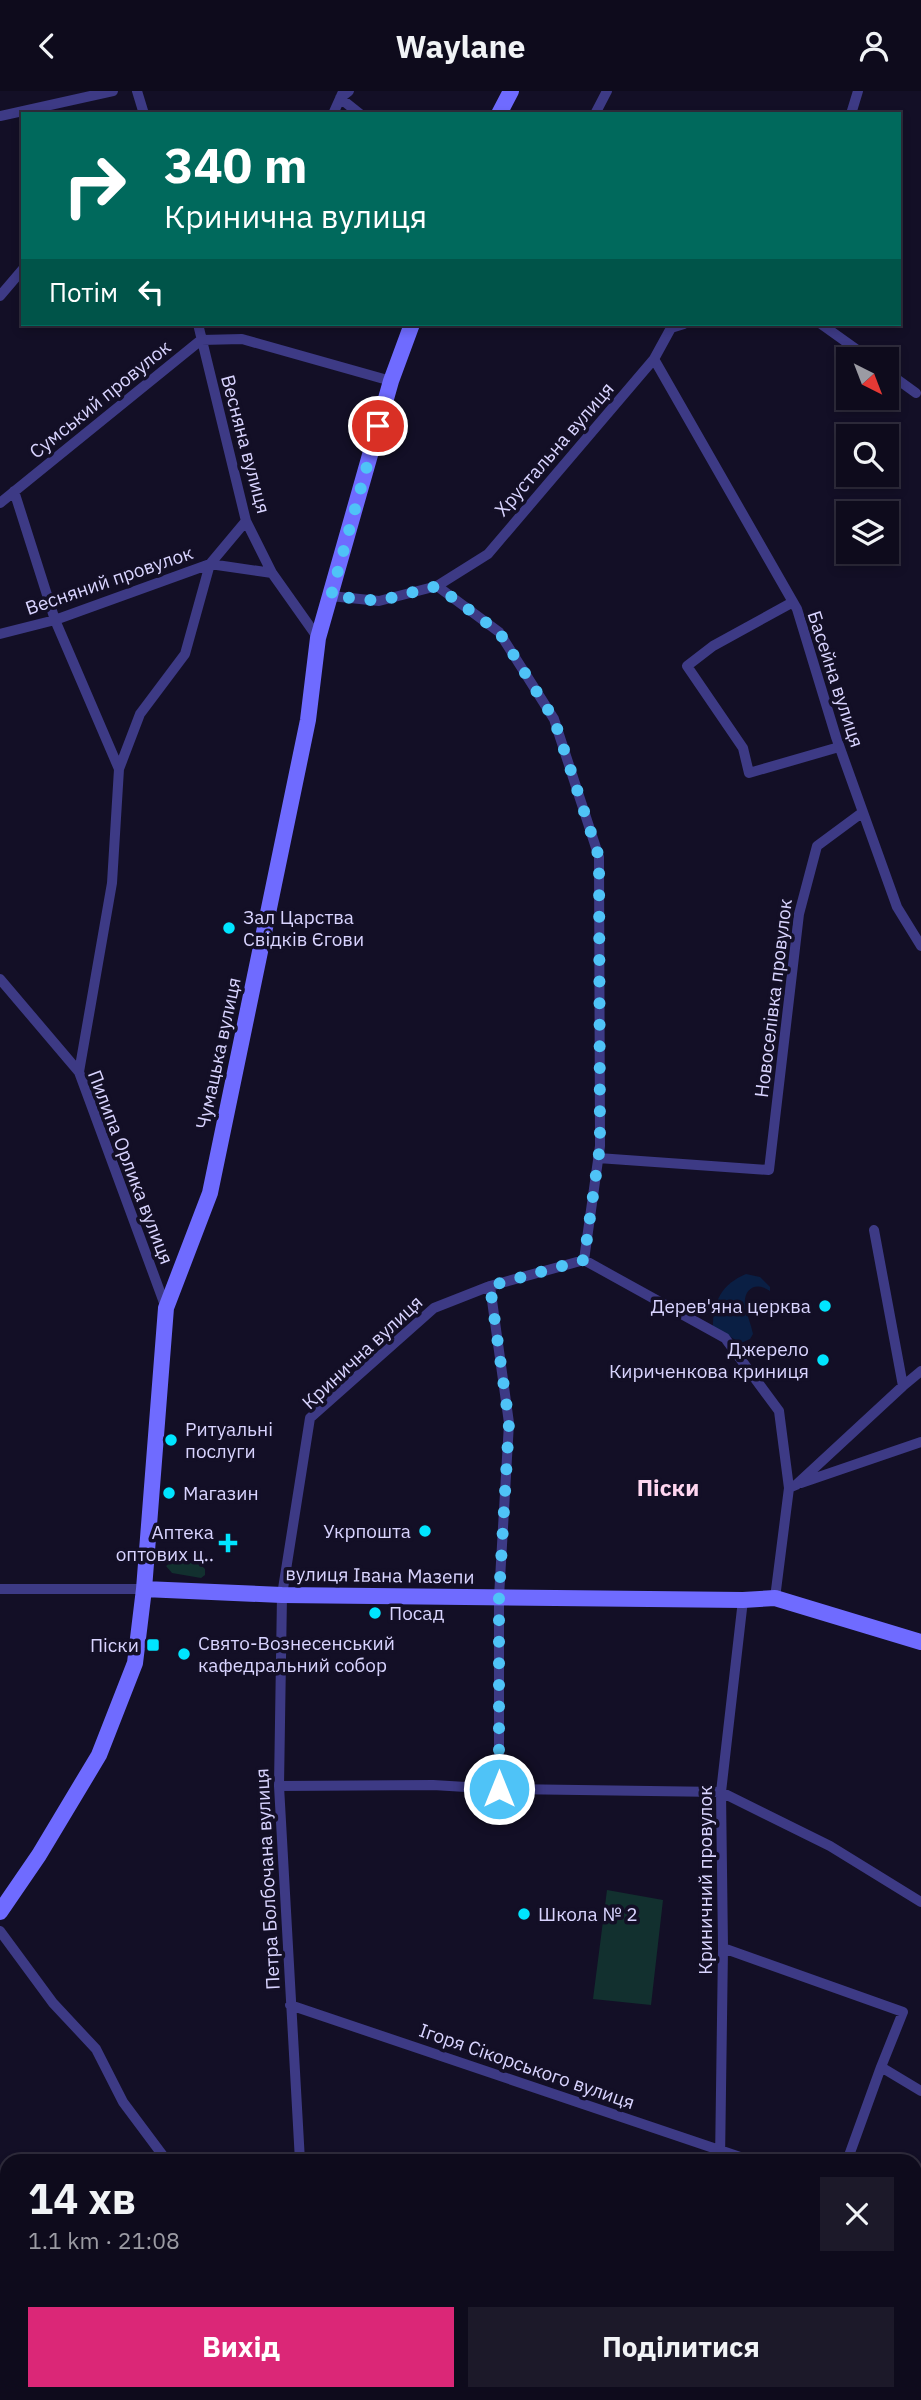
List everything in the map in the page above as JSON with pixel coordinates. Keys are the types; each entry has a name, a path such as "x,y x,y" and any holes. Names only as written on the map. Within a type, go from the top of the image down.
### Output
{"street":[{"path":"0,116 113,91"},
{"path":"137,91 143,112"},
{"path":"500,112 511,91"},
{"path":"596,112 607,91"},
{"path":"852,112 858,91"},
{"path":"333,112 344,93 358,112"},
{"path":"0,296 21,271"},
{"name":"Весняна вулиця","path":"198,326 246,521 272,573 318,638"},
{"name":"Чумацька вулиця","path":"0,1912 39,1856 99,1755 135,1663 144,1589 166,1308 210,1193 308,720 318,638 391,381 411,326"},
{"name":"Хрустальна вулиця","path":"331,596 379,601 437,586 488,554 654,359 671,328 678,326"},
{"path":"824,326 853,347"},
{"name":"Сумський провулок","path":"0,503 201,340 242,339 391,381"},
{"name":"Басейна вулиця","path":"654,359 793,603 839,747 897,907 921,946"},
{"path":"900,381 916,393"},
{"path":"14,491 55,620 119,769"},
{"path":"79,1072 112,883 119,769 140,714 186,654 210,564 246,521"},
{"name":"Весняний провулок","path":"0,633 55,620 210,564 272,573"},
{"path":"437,586 499,632 554,719 599,857 600,1146 584,1260 725,1338 779,1411 793,1486 775,1598"},
{"path":"793,603 713,646 687,666 743,748 749,773 839,747"},
{"name":"Новоселівка провулок","path":"598,1158 769,1170 799,914 817,846 863,812"},
{"name":"Пилипа Орлика вулиця","path":"0,979 79,1072 166,1308"},
{"path":"874,1230 903,1386"},
{"name":"Кринична вулиця","path":"282,1595 310,1418 434,1308 490,1286 584,1260"},
{"path":"490,1286 509,1423 499,1597 499,1789"},
{"path":"793,1486 921,1371"},
{"path":"793,1486 921,1442"},
{"name":"вулиця Івана Мазепи","path":"0,1589 144,1589 282,1595 743,1600 775,1598 921,1642"},
{"name":"Петра Болбочана вулиця","path":"282,1595 278,1786 300,2154"},
{"name":"Криничний провулок","path":"720,2154 723,1948 720,1791 743,1600"},
{"path":"278,1786 433,1784 499,1789 720,1791 830,1846 921,1902"},
{"path":"0,1931 54,2003 96,2049 123,2102 162,2154"},
{"path":"723,1948 903,2012 850,2154"},
{"name":"Ігоря Сікорського вулиця","path":"290,2005 717,2154"},
{"path":"881,2067 921,2091"}],"green space":[{"path":"172,1561 200,1564 205,1569 205,1575 201,1578 172,1573 166,1566"},
{"path":"607,1890 663,1900 651,2005 593,1999"}],"water":[{"path":"746,1274 760,1277 770,1287 770,1291 755,1287 748,1291 745,1306 753,1334 750,1339 741,1343 713,1327 713,1318 717,1301 725,1288"}],"place":[{"name":"Зал Царства Свідків Єгови","path":"229,928"},
{"name":"Дерев'яна церква","path":"825,1306"},
{"name":"Джерело Кириченкова криниця","path":"823,1360"},
{"name":"Ритуальні послуги","path":"171,1440"},
{"name":"Магазин","path":"169,1493"},
{"name":"Укрпошта","path":"425,1531"},
{"name":"Аптека оптових ц‥","path":"228,1543"},
{"name":"Посад","path":"375,1613"},
{"name":"Піски","path":"153,1645"},
{"name":"Свято-Вознесенський кафедральний собор","path":"184,1654"},
{"name":"Школа № 2","path":"524,1914"}],"district":[{"name":"Піски","path":"668,1488"}],"route":[{"path":"378,426 331,596 379,601 437,586 499,632 554,719 599,857 600,1146 584,1260 490,1286 509,1423 499,1597 499,1789"}]}
